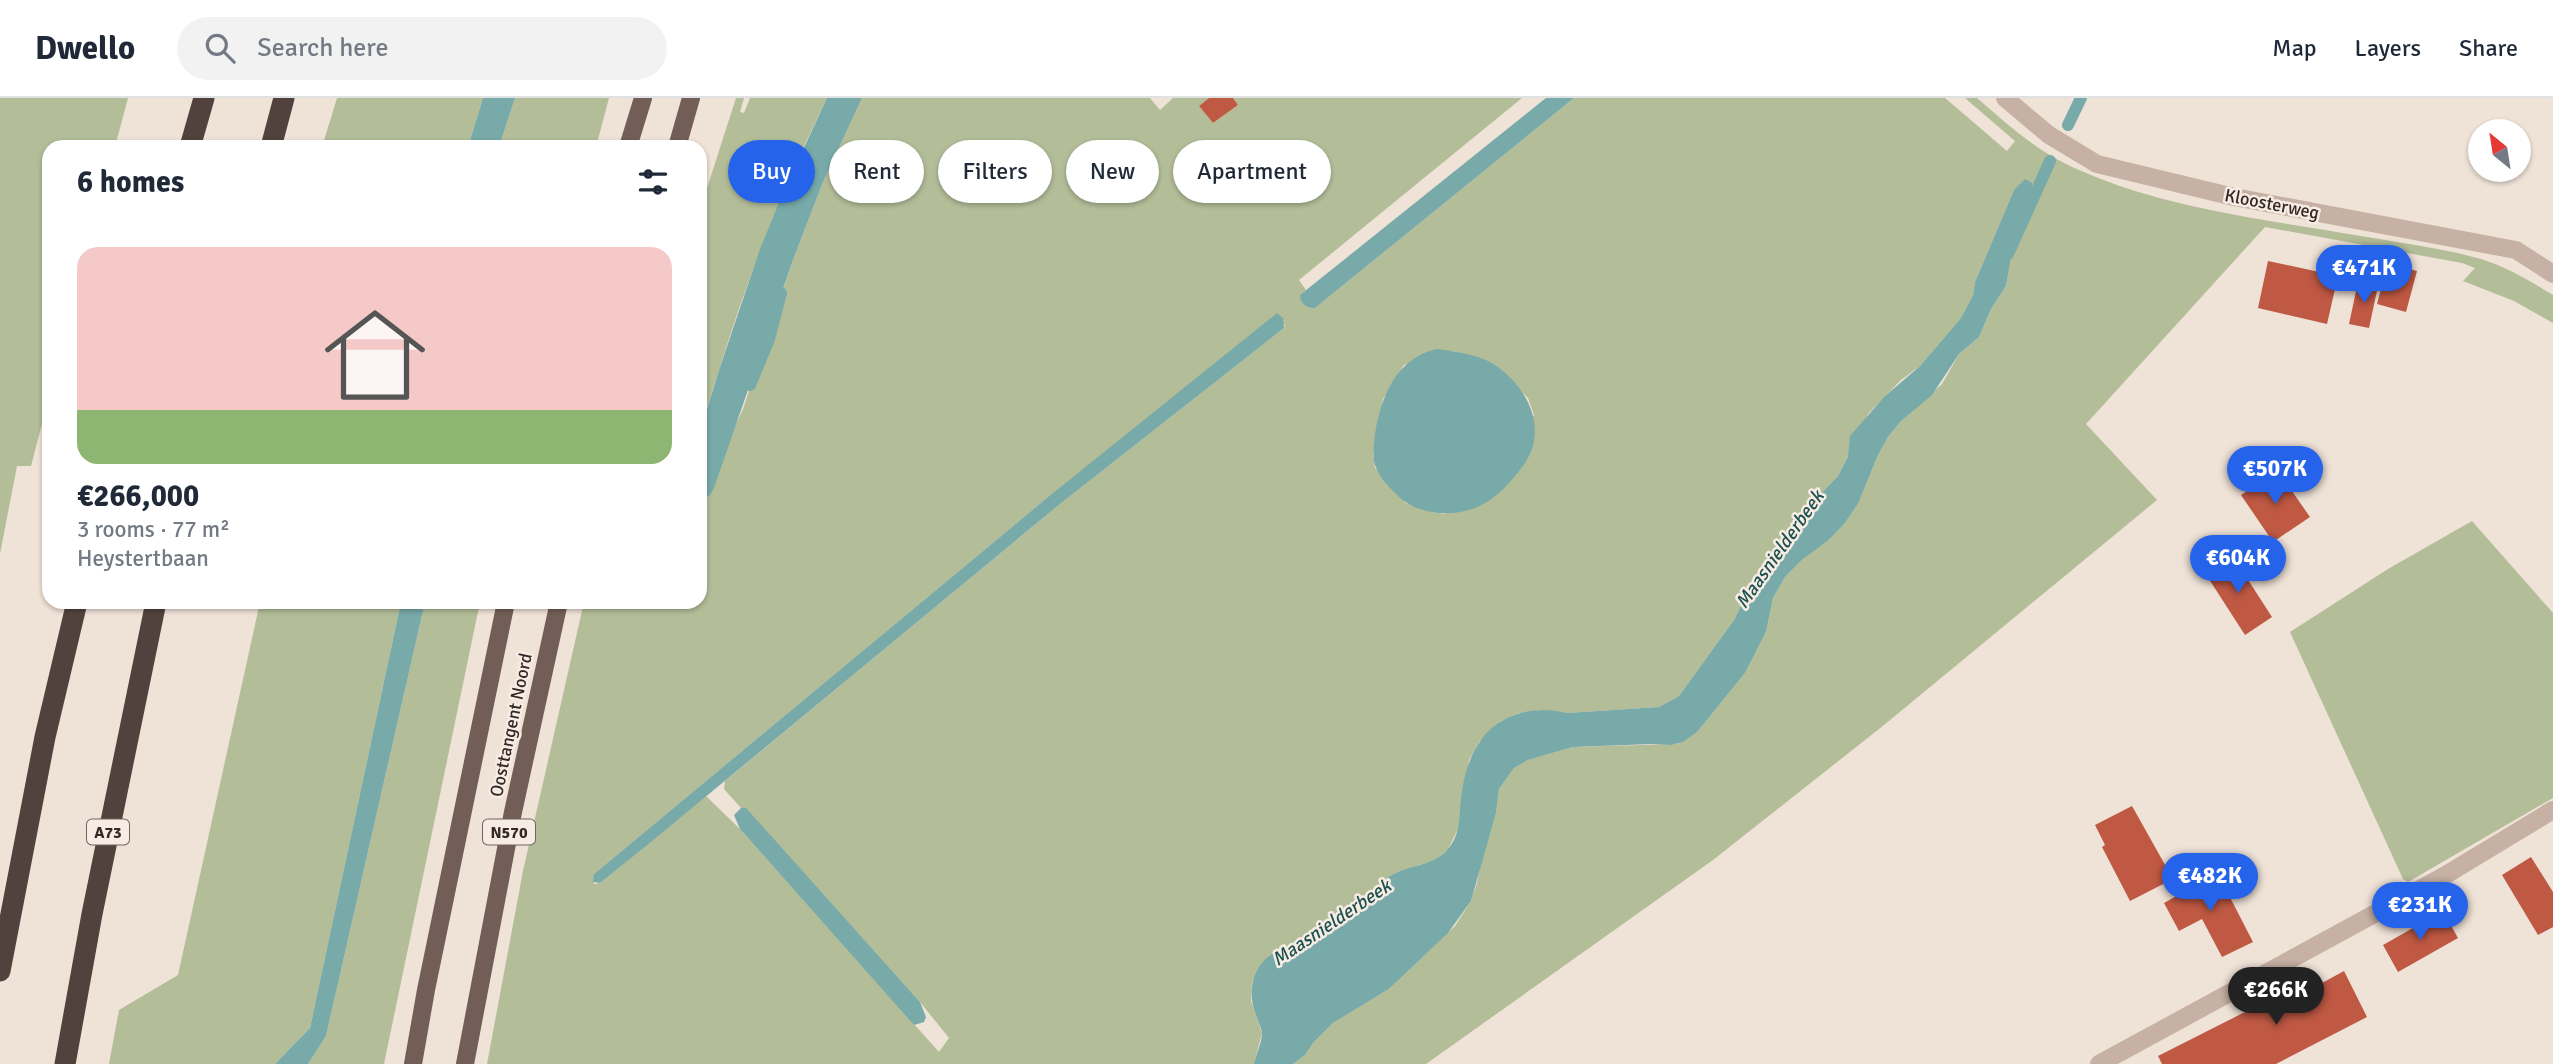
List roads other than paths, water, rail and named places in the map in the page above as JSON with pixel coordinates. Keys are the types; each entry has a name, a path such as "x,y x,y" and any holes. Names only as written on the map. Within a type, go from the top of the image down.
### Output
{"highway":[{"path":"192,140 204,98"},
{"path":"273,140 284,98"},
{"path":"0,971 43,750 75,609"},
{"name":"A73","path":"65,1064 94,901 155,609"}],"main road":[{"path":"630,140 643,98"},
{"path":"679,140 691,98"},
{"name":"Oosttangent Noord","path":"413,1064 433,951 505,609"},
{"name":"Oosttangent Noord","path":"465,1064 513,812 557,609"}],"street":[{"name":"Kloosterweg","path":"2005,98 2049,135 2097,164 2234,197 2516,250 2553,274"},
{"path":"2099,1064 2444,876 2553,810"}],"water":[{"path":"483,98 515,98 501,140 470,140"},
{"path":"827,98 862,98 842,140 829,140 829,169 815,203 815,140 807,140"},
{"path":"1546,98 1574,98 1315,308 1309,308 1303,303 1300,295"},
{"path":"2025,179 2032,183 2030,201 2015,235 2006,286 1991,309 1979,337 1959,354 1932,395 1901,421 1888,437 1858,504 1845,523 1785,577 1773,598 1766,632 1745,673 1698,731 1683,742 1671,745 1573,747 1528,760 1514,768 1499,789 1496,813 1471,901 1448,933 1389,989 1333,1023 1305,1055 1293,1064 1254,1064 1262,1033 1253,1005 1252,992 1253,980 1259,967 1273,953 1320,938 1339,928 1374,889 1390,876 1434,860 1447,850 1457,831 1466,771 1477,746 1494,726 1528,711 1551,710 1567,713 1659,707 1679,696 1734,620 1754,579 1769,556 1804,512 1838,476 1848,456 1850,436 1884,397 1920,366 1961,318 1973,295 1975,282 2014,190"},
{"path":"779,203 815,203 714,488 707,497 707,409 760,249"},
{"path":"1277,313 1283,318 1284,328 1060,504 600,883 593,882 594,874 1042,502"},
{"path":"1436,349 1479,357 1504,372 1524,396 1534,423 1531,452 1512,480 1490,500 1455,513 1429,512 1406,503 1376,469 1373,450 1381,406 1393,381 1410,361"},
{"path":"400,609 423,609 326,1036 308,1064 275,1064 310,1028"},
{"path":"741,808 746,808 920,1002 926,1017 924,1022 914,1025 740,829 734,815"}],"waterway":[{"name":"Maasnielderbeek","path":"2068,125 2081,98"},
{"name":"Maasnielderbeek","path":"2008,254 2050,161"},
{"path":"750,385 769,339 781,293"}]}
